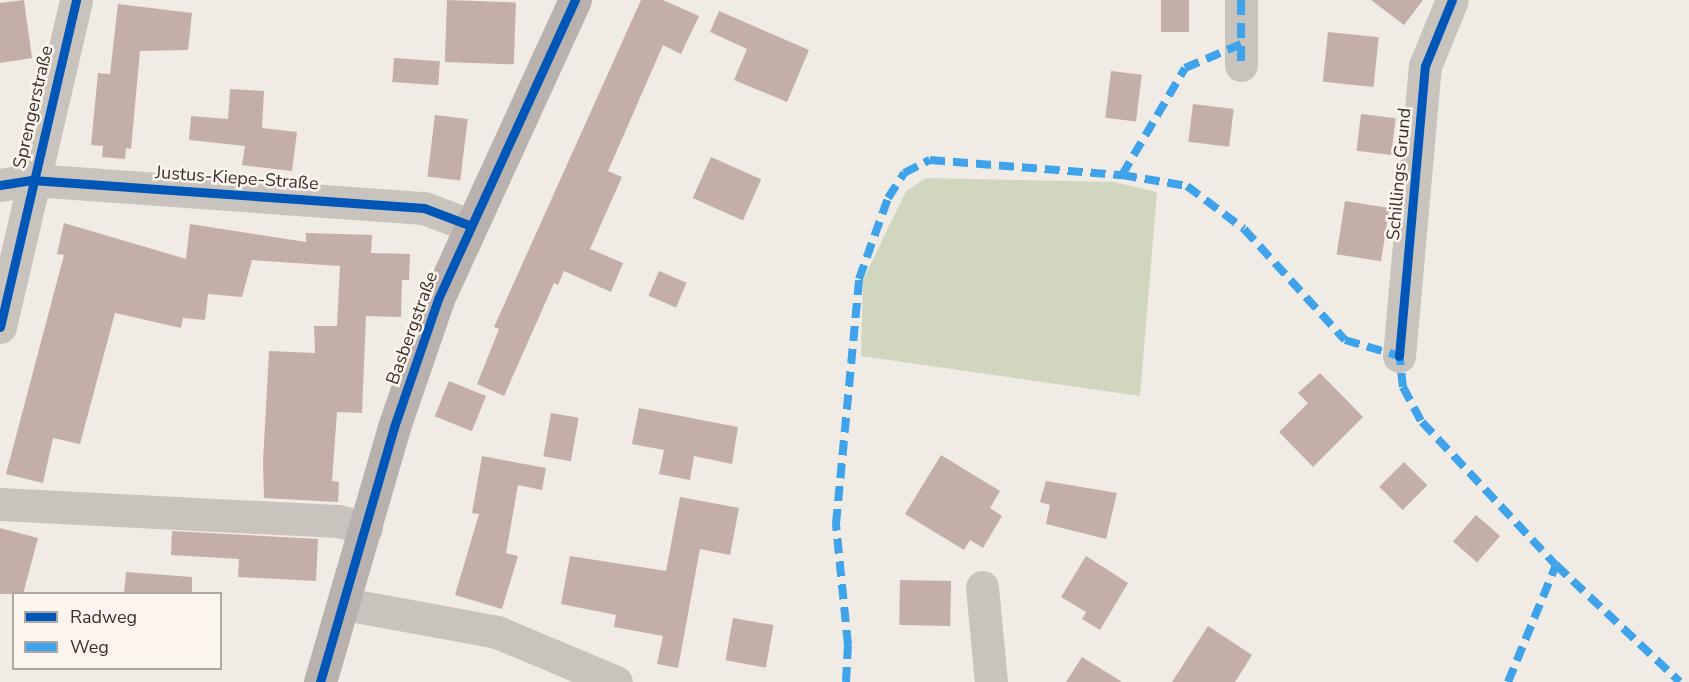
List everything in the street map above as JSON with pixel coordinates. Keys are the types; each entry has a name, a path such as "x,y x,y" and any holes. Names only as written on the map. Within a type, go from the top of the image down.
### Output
{"main road":[{"name":"Basbergstraße","path":"320,682 345,604 394,426 469,225 575,0"}],"street":[{"name":"Sprengerstraße","path":"0,327 32,180 76,0"},
{"path":"1241,0 1242,65"},
{"name":"Schillings Grund","path":"1399,356 1425,66 1452,0"},
{"name":"Justus-Kiepe-Straße","path":"0,184 32,180 424,208 469,225"},
{"path":"0,504 338,521 366,528"},
{"path":"982,586 991,682"},
{"path":"345,604 497,632 616,682"}],"green space":[{"path":"926,178 1114,182 1157,192 1140,396 861,356 863,280 906,191"}],"building":[{"path":"24,0 32,58 0,63 0,3"},
{"path":"447,0 516,2 514,64 445,62"},
{"path":"641,0 663,0 699,16 681,54 663,45 608,171 622,177 590,249 623,263 611,292 564,271 558,285 554,283 504,396 477,384 499,329 494,327"},
{"path":"1161,0 1189,0 1189,32 1161,32"},
{"path":"1371,0 1423,0 1404,25"},
{"path":"118,4 192,13 188,50 140,51 131,149 126,148 125,159 102,157 103,146 91,145 98,73 110,74"},
{"path":"719,11 809,50 787,102 734,80 747,49 710,32"},
{"path":"1328,32 1379,37 1373,87 1323,82"},
{"path":"394,58 440,61 438,85 392,82"},
{"path":"1111,71 1142,75 1136,121 1105,118"},
{"path":"230,89 264,91 262,128 297,132 292,171 242,165 245,146 189,140 191,116 228,119"},
{"path":"1193,104 1234,109 1229,147 1188,142"},
{"path":"1361,114 1396,118 1391,155 1356,151"},
{"path":"435,115 468,119 460,181 427,177"},
{"path":"711,157 761,179 743,220 693,198"},
{"path":"1345,201 1389,208 1381,261 1337,254"},
{"path":"64,223 186,259 190,224 306,242 306,233 372,235 371,253 410,254 409,280 402,280 401,317 366,316 362,413 337,412 332,481 339,482 338,502 264,498 263,462 269,351 315,353 314,326 337,326 340,266 252,260 242,297 208,294 205,320 183,318 181,328 115,313 80,444 53,438 43,483 6,474 64,255 57,254"},
{"path":"659,271 687,283 676,308 648,296"},
{"path":"1320,373 1363,417 1313,467 1279,432 1308,403 1298,393"},
{"path":"449,381 486,396 472,431 435,416"},
{"path":"639,408 738,427 732,464 694,456 690,480 659,474 664,450 632,444"},
{"path":"551,413 579,418 571,461 543,456"},
{"path":"941,455 1000,491 990,508 1002,516 983,548 970,540 964,550 905,514"},
{"path":"482,456 546,468 542,490 518,485 506,553 518,556 502,609 455,595 479,514 472,513"},
{"path":"1404,462 1427,485 1403,510 1379,487"},
{"path":"1046,481 1117,493 1106,539 1046,524 1050,505 1040,502"},
{"path":"680,497 739,508 730,555 700,549 678,668 657,664 663,636 614,627 616,615 561,604 570,556 666,571"},
{"path":"1476,515 1500,536 1477,562 1453,541"},
{"path":"0,528 38,538 24,592 0,594"},
{"path":"172,531 318,539 316,581 238,577 239,559 171,555"},
{"path":"1086,556 1128,583 1100,630 1082,619 1086,612 1061,597"},
{"path":"126,572 192,577 192,592 124,592"},
{"path":"900,580 951,581 950,626 899,625"},
{"path":"733,618 773,625 766,667 726,660"},
{"path":"1208,626 1252,655 1235,682 1172,682"},
{"path":"1082,657 1122,682 1066,682"}],"marked path":[{"path":"1241,0 1241,65"},
{"path":"1122,175 1185,68 1241,44"},
{"path":"846,682 848,645 836,524 859,279 888,198 904,173 930,160 1122,175 1187,186 1244,229 1345,340 1399,356"},
{"path":"1399,350 1403,387 1422,422 1556,565 1680,682"},
{"path":"1508,682 1556,565"}],"cycle path":[{"path":"0,327 76,0"},
{"path":"320,682 394,427 438,299 575,0"},
{"path":"1399,356 1425,66 1452,0"},
{"path":"0,185 32,180 424,208 469,225"}]}
